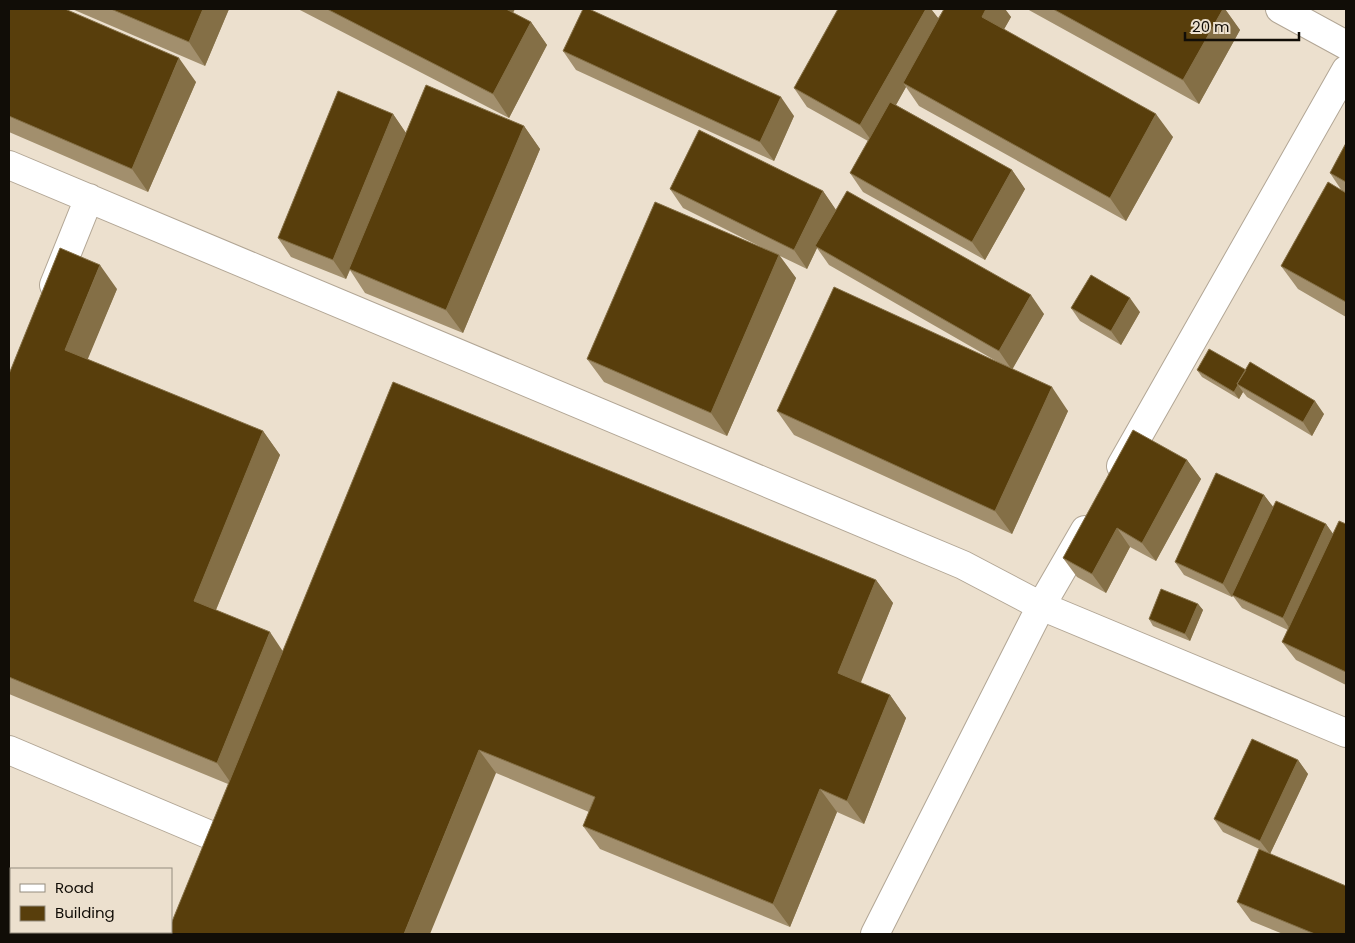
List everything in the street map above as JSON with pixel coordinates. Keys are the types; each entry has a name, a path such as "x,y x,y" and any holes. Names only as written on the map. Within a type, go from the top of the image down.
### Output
{"street":[{"path":"1280,9 1346,45"},
{"path":"1110,485 1346,70"},
{"path":"9,165 964,566 1041,606 1346,733"},
{"path":"45,305 89,198"},
{"path":"875,934 1041,606 1095,511"},
{"path":"9,750 210,835"}],"building":[{"path":"9,9 65,9 179,58 132,169 9,116"},
{"path":"111,9 203,9 189,42"},
{"path":"327,9 506,9 531,22 493,94"},
{"path":"583,9 589,9 781,97 760,142 563,51"},
{"path":"838,9 926,9 860,125 794,88"},
{"path":"944,9 986,9 982,17 1156,114 1110,198 903,83"},
{"path":"1053,9 1223,9 1183,80"},
{"path":"426,85 524,126 446,310 349,269"},
{"path":"338,91 393,114 333,260 278,238"},
{"path":"890,102 1012,170 972,242 850,173"},
{"path":"699,130 823,191 794,250 670,189"},
{"path":"1346,143 1346,182 1330,173"},
{"path":"1328,182 1346,193 1346,302 1281,266"},
{"path":"847,191 1031,295 999,351 815,246"},
{"path":"655,202 779,255 711,413 587,359"},
{"path":"60,248 100,265 65,350 263,431 194,601 270,632 217,763 9,677 9,374"},
{"path":"1091,275 1130,298 1111,331 1071,308"},
{"path":"834,287 1052,387 995,511 777,411"},
{"path":"1209,349 1246,370 1234,392 1197,370"},
{"path":"1250,362 1315,401 1303,422 1237,384"},
{"path":"393,382 876,580 838,673 890,695 847,801 820,789 773,904 583,826 595,797 479,750 404,934 167,934 172,933 172,922"},
{"path":"1133,430 1187,460 1142,543 1117,528 1092,574 1063,558"},
{"path":"1216,473 1264,495 1223,584 1175,562"},
{"path":"1276,501 1326,524 1283,618 1232,595"},
{"path":"1339,521 1346,524 1346,672 1282,642"},
{"path":"1161,589 1198,604 1185,634 1149,619"},
{"path":"1252,739 1298,760 1260,841 1214,819"},
{"path":"1259,849 1346,886 1346,934 1315,934 1237,902"},
{"path":"59,933 62,934 10,934"}]}
